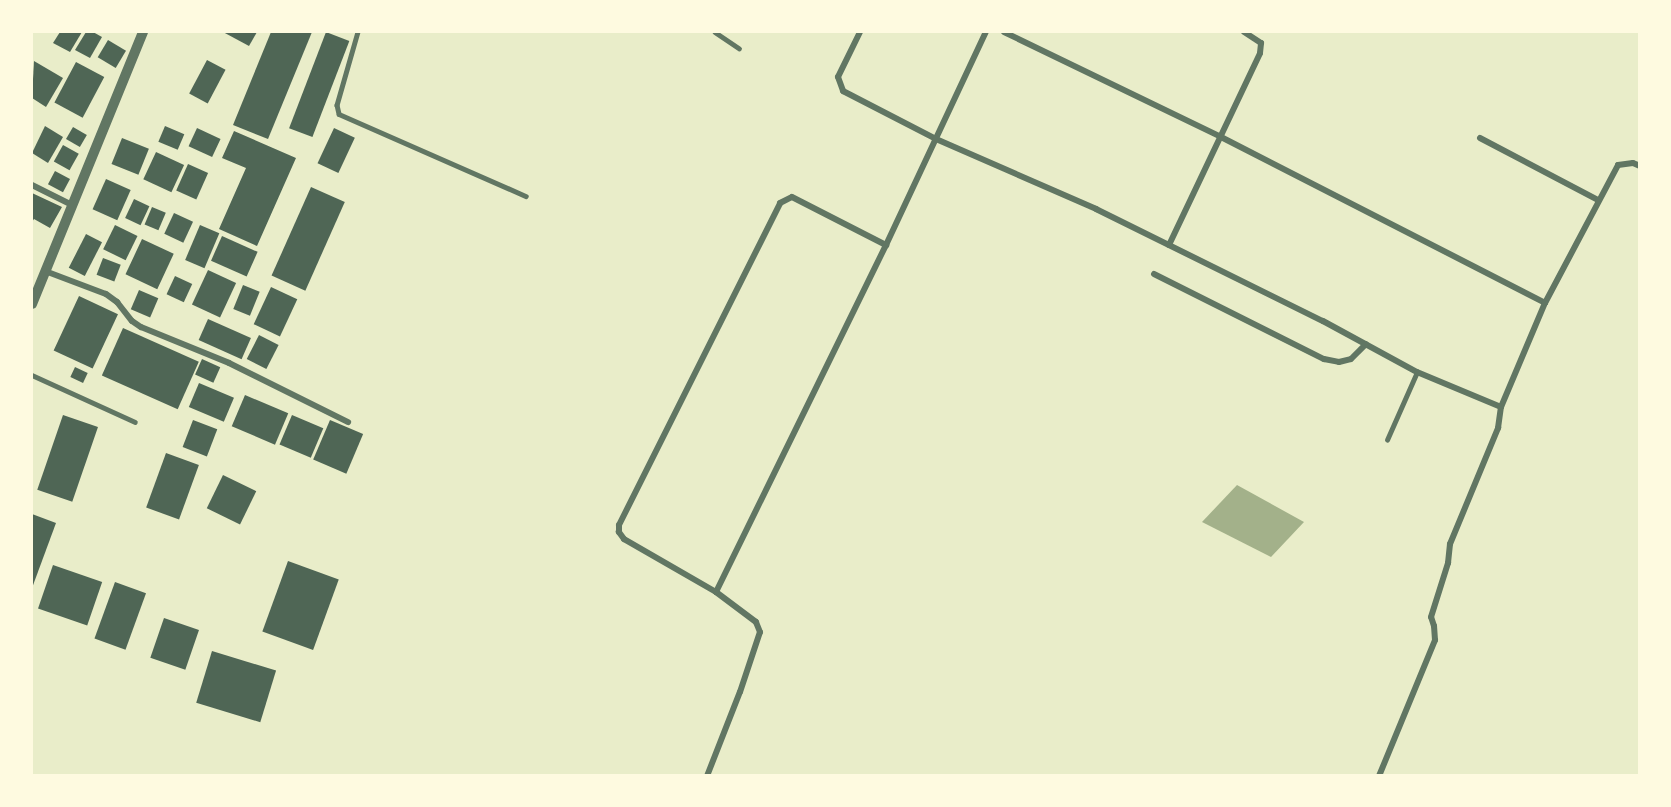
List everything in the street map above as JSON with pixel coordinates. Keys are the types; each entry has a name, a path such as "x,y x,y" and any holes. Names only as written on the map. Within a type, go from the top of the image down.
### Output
{"street":[{"path":"32,304 70,204 142,32"},
{"path":"860,32 838,77 843,91 936,139 1096,209 1366,344 1417,372 1502,407"},
{"path":"716,592 886,245 986,32"},
{"path":"1004,32 1221,137 1545,303"},
{"path":"1169,245 1260,53 1261,43 1244,32"},
{"path":"1480,138 1598,200"},
{"path":"1379,776 1434,640 1431,617 1448,563 1450,544 1498,428 1502,407 1545,303 1618,165 1633,163 1640,166"},
{"path":"32,185 70,204"},
{"path":"707,776 740,692 760,632 756,622 716,592 624,539 619,532 619,525 780,203 792,197 886,245"},
{"path":"45,271 106,294 117,302 132,321 141,327 229,363 348,422"},
{"path":"1154,274 1324,359 1339,362 1351,359 1366,344"}],"lane":[{"path":"358,32 337,105 339,114 526,196"},
{"path":"715,32 739,48"},
{"path":"1387,440 1417,372"},
{"path":"32,375 135,422"}],"shaded area":[{"path":"1237,485 1304,522 1271,557 1202,522"}],"building":[{"path":"60,32 82,32 70,52 53,43"},
{"path":"86,32 93,32 102,37 90,58 75,50"},
{"path":"223,32 257,32 249,46"},
{"path":"271,32 312,32 268,139 233,125"},
{"path":"326,32 349,41 312,137 289,128"},
{"path":"108,40 126,51 116,68 98,57"},
{"path":"207,60 226,70 208,103 189,94"},
{"path":"34,61 63,78 46,107 32,98"},
{"path":"76,62 104,77 83,118 54,103"},
{"path":"45,126 63,137 48,163 32,153"},
{"path":"165,126 184,134 178,150 158,142"},
{"path":"73,127 87,135 80,147 66,139"},
{"path":"197,128 221,139 212,157 189,146"},
{"path":"334,128 355,138 338,173 318,163"},
{"path":"234,131 296,158 257,246 219,229 246,168 222,158"},
{"path":"122,138 149,149 138,175 112,164"},
{"path":"63,145 79,154 70,170 54,162"},
{"path":"156,152 184,165 171,192 143,179"},
{"path":"188,164 208,173 196,199 176,190"},
{"path":"55,171 70,179 63,192 48,184"},
{"path":"106,179 131,190 117,220 93,209"},
{"path":"311,187 345,202 305,291 272,276"},
{"path":"32,193 62,207 50,228 34,219 32,222"},
{"path":"134,199 149,206 141,225 125,218"},
{"path":"152,207 166,213 158,230 145,224"},
{"path":"174,213 193,222 183,243 164,234"},
{"path":"115,225 137,236 126,260 103,249"},
{"path":"200,225 219,233 204,268 185,260"},
{"path":"86,234 102,242 85,276 69,268"},
{"path":"222,236 258,252 247,277 211,261"},
{"path":"142,239 174,254 157,289 126,274"},
{"path":"103,258 121,265 114,282 97,275"},
{"path":"208,270 236,283 220,318 192,304"},
{"path":"175,276 192,284 184,302 167,294"},
{"path":"243,285 260,292 250,316 233,309"},
{"path":"271,287 297,299 280,336 254,324"},
{"path":"139,290 158,298 150,318 131,309"},
{"path":"79,296 118,314 93,369 54,350"},
{"path":"208,319 251,338 242,359 199,340"},
{"path":"123,328 199,362 178,409 102,376"},
{"path":"259,335 279,345 266,369 247,359"},
{"path":"202,359 220,367 213,383 195,375"},
{"path":"75,367 88,373 83,383 70,377"},
{"path":"199,383 234,398 224,422 189,407"},
{"path":"245,395 288,413 275,445 232,426"},
{"path":"63,415 98,427 72,502 37,490"},
{"path":"292,415 323,428 311,458 279,444"},
{"path":"193,420 217,429 207,456 183,447"},
{"path":"330,420 363,434 346,474 313,460"},
{"path":"166,453 199,465 179,519 146,508"},
{"path":"223,475 256,491 240,524 207,508"},
{"path":"32,514 56,523 32,588"},
{"path":"288,561 339,579 313,650 262,631"},
{"path":"53,565 102,582 87,625 38,608"},
{"path":"115,582 146,593 125,650 94,638"},
{"path":"164,618 199,630 185,670 150,658"},
{"path":"212,651 276,671 260,722 196,703"}]}
